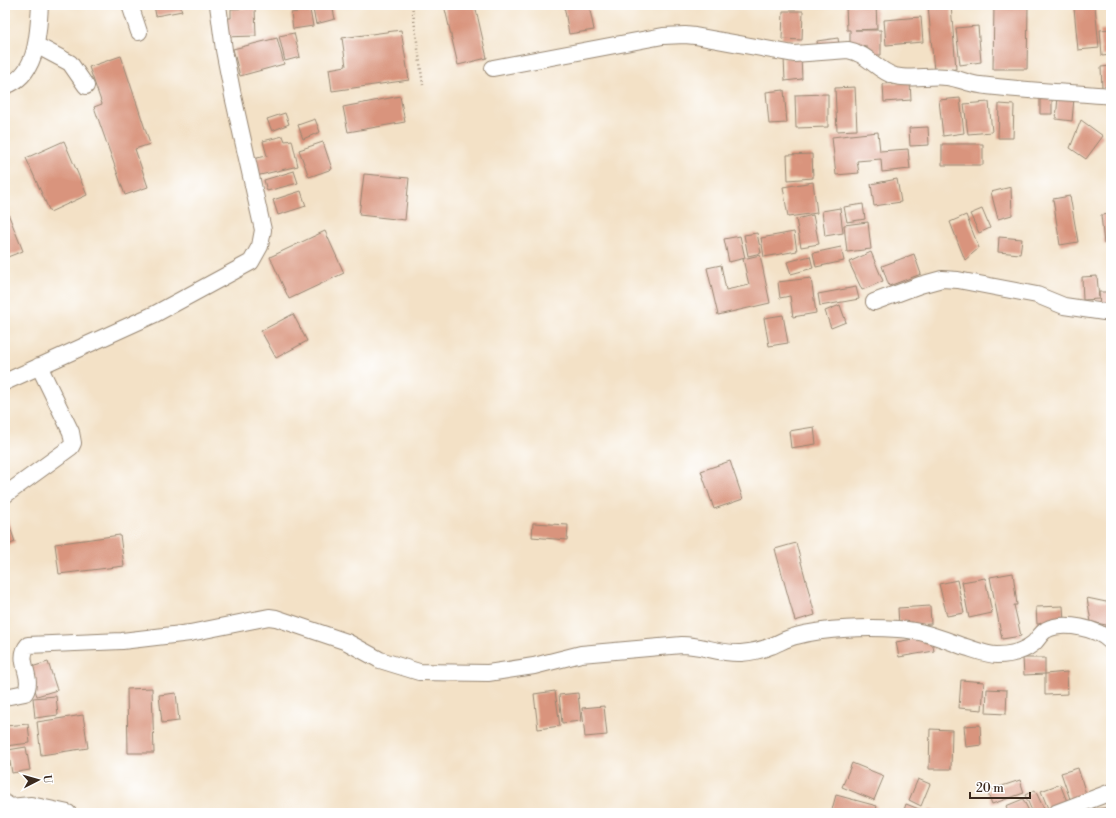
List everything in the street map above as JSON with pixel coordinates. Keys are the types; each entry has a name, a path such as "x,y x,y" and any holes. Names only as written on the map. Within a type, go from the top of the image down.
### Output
{"street":[{"path":"5,86 18,81 25,73 36,45 40,5"},
{"path":"130,5 138,32"},
{"path":"5,382 155,314 251,262 260,246 263,230 224,50 218,5"},
{"path":"493,68 664,36 685,35 794,54 848,50 855,51 888,72 902,77 948,77 979,85 1111,96"},
{"path":"36,45 70,63 86,86"},
{"path":"874,302 920,285 942,279 958,280 1037,295 1064,306 1111,313"},
{"path":"5,495 71,447 73,443 71,432 39,366"},
{"path":"5,697 25,693 27,690 28,682 23,654 24,649 28,645 122,641 190,633 269,617 347,642 380,660 419,672 488,673 534,666 581,654 682,645 719,652 742,652 769,647 794,636 823,630 899,629 925,634 974,650 996,655 1015,653 1034,643 1045,631 1052,628 1077,627 1098,632 1111,642"},
{"path":"1056,813 1111,792"},
{"path":"5,803 9,807 31,805 68,813"}],"path":[{"path":"412,5 423,84"}],"building":[{"path":"154,5 180,5 182,11 156,16"},
{"path":"312,5 332,5 335,19 316,24"},
{"path":"444,5 475,5 487,58 458,65"},
{"path":"564,5 589,5 594,30 569,34"},
{"path":"846,5 876,5 877,29 855,30 881,30 881,55 867,55 867,47 850,47 850,30 847,30"},
{"path":"928,5 951,5 956,69 934,71"},
{"path":"994,5 1028,5 1027,69 993,69"},
{"path":"1095,6 1099,48 1078,50 1074,8"},
{"path":"255,8 256,36 223,37 223,18 231,18 231,9"},
{"path":"310,10 313,26 293,29 291,13"},
{"path":"783,11 803,11 802,40 782,39"},
{"path":"921,17 923,42 886,45 884,20"},
{"path":"978,26 981,62 960,65 956,28"},
{"path":"1111,29 1111,55 1102,56 1100,30"},
{"path":"401,30 409,80 332,91 329,69 346,66 342,38"},
{"path":"294,33 300,57 285,61 279,36"},
{"path":"277,38 284,64 240,76 233,49"},
{"path":"838,38 839,45 818,48 817,41"},
{"path":"121,56 150,144 135,149 148,187 125,195 94,107 102,104 89,67"},
{"path":"801,57 802,79 785,81 784,58"},
{"path":"1111,66 1111,87 1102,88 1101,67"},
{"path":"910,82 911,100 884,102 883,84"},
{"path":"855,87 857,130 837,131 835,88"},
{"path":"784,90 787,123 769,124 766,92"},
{"path":"828,94 828,127 796,128 795,95"},
{"path":"1040,95 1052,95 1052,114 1040,114"},
{"path":"400,96 405,122 348,132 343,107"},
{"path":"1058,97 1074,98 1072,121 1056,119"},
{"path":"960,98 964,133 943,136 939,100"},
{"path":"989,102 992,132 968,134 964,104"},
{"path":"999,104 1014,105 1013,138 998,138"},
{"path":"285,113 289,124 272,131 267,119"},
{"path":"315,119 320,132 303,139 298,125"},
{"path":"1081,120 1103,136 1086,159 1070,148"},
{"path":"928,127 929,145 910,146 909,128"},
{"path":"878,132 880,151 908,149 910,169 882,172 881,159 857,161 859,173 836,175 832,137"},
{"path":"283,136 285,141 292,140 298,166 256,176 252,159 267,156 263,141"},
{"path":"64,141 87,195 50,212 26,158"},
{"path":"323,142 332,169 309,177 299,150"},
{"path":"942,144 983,144 983,165 942,165"},
{"path":"812,154 813,178 788,180 787,155"},
{"path":"294,171 298,183 267,191 264,180"},
{"path":"364,174 409,178 405,220 359,215"},
{"path":"897,179 901,202 874,206 871,184"},
{"path":"813,182 817,213 788,217 783,187"},
{"path":"1011,187 1012,215 998,219 991,192"},
{"path":"301,191 306,206 278,215 273,200"},
{"path":"1070,196 1078,242 1060,245 1053,199"},
{"path":"863,204 865,219 847,222 844,207"},
{"path":"5,206 23,251 5,258"},
{"path":"840,208 843,233 825,236 822,211"},
{"path":"982,209 990,228 979,233 970,214"},
{"path":"1111,214 1111,243 1104,244 1101,215"},
{"path":"813,215 819,244 801,247 796,219"},
{"path":"966,215 979,248 965,260 950,222"},
{"path":"868,222 871,249 847,252 844,225"},
{"path":"325,231 344,273 289,299 270,257"},
{"path":"794,232 797,251 764,257 761,238"},
{"path":"757,233 761,253 748,256 744,235"},
{"path":"740,236 745,258 729,262 724,239"},
{"path":"999,237 1022,239 1020,254 998,252"},
{"path":"841,247 844,261 816,267 813,253"},
{"path":"871,252 883,281 862,290 849,262"},
{"path":"914,254 921,274 889,286 882,266"},
{"path":"760,255 770,303 718,315 707,268 721,265 726,290 749,285 743,259"},
{"path":"810,256 813,268 791,274 787,262"},
{"path":"1097,276 1099,299 1083,300 1082,277"},
{"path":"811,278 816,313 793,317 790,296 780,298 778,282"},
{"path":"856,287 859,299 820,306 818,294"},
{"path":"1099,292 1111,292 1111,307 1100,307"},
{"path":"840,305 846,322 831,328 825,311"},
{"path":"293,314 307,341 276,358 261,331"},
{"path":"783,315 788,343 769,346 764,318"},
{"path":"814,427 816,444 791,448 789,431"},
{"path":"730,461 743,499 714,509 701,471"},
{"path":"7,518 15,542 5,546 5,519"},
{"path":"533,523 568,525 567,540 532,537"},
{"path":"120,535 124,566 59,574 55,544"},
{"path":"796,543 815,615 795,621 775,549"},
{"path":"1013,573 1017,605 1014,605 1021,636 1002,639 990,577"},
{"path":"985,578 992,613 969,618 962,582"},
{"path":"957,580 964,613 947,616 939,584"},
{"path":"1087,598 1111,603 1111,626 1091,622"},
{"path":"930,606 931,624 899,626 898,608"},
{"path":"1063,606 1064,623 1037,624 1036,607"},
{"path":"931,636 934,651 899,657 896,642"},
{"path":"1023,658 1045,658 1045,674 1024,675"},
{"path":"48,662 57,690 37,696 28,668"},
{"path":"1067,672 1068,694 1045,695 1045,674"},
{"path":"961,680 984,682 982,710 959,708"},
{"path":"152,688 154,753 128,753 127,689"},
{"path":"987,689 1007,690 1006,714 986,713"},
{"path":"555,691 560,726 538,729 534,694"},
{"path":"176,693 179,721 162,723 159,695"},
{"path":"578,693 581,721 562,723 559,695"},
{"path":"56,696 58,715 35,718 33,698"},
{"path":"604,706 607,735 585,737 582,708"},
{"path":"83,715 88,748 41,755 37,722"},
{"path":"28,724 30,743 5,746 5,726"},
{"path":"980,725 981,745 966,747 964,726"},
{"path":"930,729 952,730 951,769 929,769"},
{"path":"26,747 30,770 12,773 8,750"},
{"path":"852,763 884,776 874,800 842,787"},
{"path":"1078,768 1086,794 1070,799 1061,773"},
{"path":"918,779 930,784 921,806 909,800"},
{"path":"1020,780 1024,793 992,804 987,791"},
{"path":"1060,784 1068,804 1049,811 1041,791"},
{"path":"1035,790 1045,811 1040,813 1033,813 1025,795"},
{"path":"836,795 877,806 875,813 831,813"},
{"path":"1023,799 1030,813 1009,813 1006,806"},
{"path":"906,804 924,811 924,813 903,813"},
{"path":"1111,807 1111,813 1086,813 1085,810"},
{"path":"929,810 942,811 942,813 929,813"}]}
